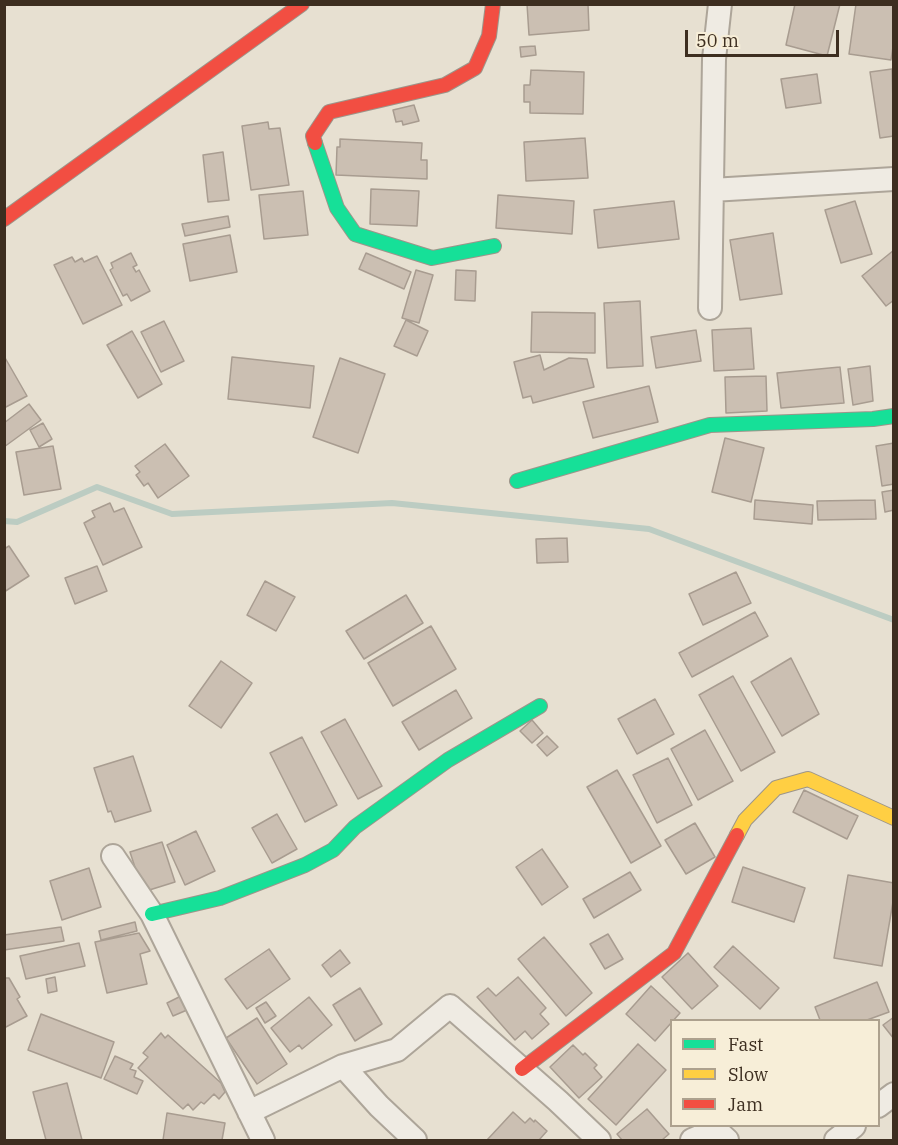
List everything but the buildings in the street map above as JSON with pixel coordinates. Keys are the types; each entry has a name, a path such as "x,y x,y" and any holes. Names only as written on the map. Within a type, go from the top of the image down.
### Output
{"street":[{"path":"4,219 302,4"},
{"path":"493,4 489,36 476,68 445,85 329,112 313,136 337,208 355,234 432,258 494,246"},
{"path":"710,308 714,59 720,4"},
{"path":"712,190 894,179"},
{"path":"517,481 710,424 873,419 894,416"},
{"path":"152,914 220,898 305,865 324,855 333,850 355,827 448,760 540,706"},
{"path":"522,1069 674,952 746,820 776,788 808,779 894,818"},
{"path":"113,856 152,914 262,1140"},
{"path":"249,1112 343,1066 397,1050 450,1006 599,1140"},
{"path":"343,1066 379,1106 415,1140"},
{"path":"880,1105 894,1094"},
{"path":"836,1140 852,1127"},
{"path":"692,1140 716,1130 727,1140"}],"waterway":[{"path":"4,521 17,522 97,487 172,514 392,503 649,529 894,620"}],"traffic: fast":[{"path":"315,143 337,208 355,234 432,258 494,246"},
{"path":"517,481 710,425 873,419 894,416"},
{"path":"152,914 220,898 305,865 333,850 355,827 448,760 540,706"}],"traffic: slow":[{"path":"737,835 745,820 776,788 808,779 894,818"}],"traffic: jam":[{"path":"4,219 302,4"},
{"path":"315,143 313,136 329,112 445,85 475,68 489,36 493,4"},
{"path":"522,1069 674,953 737,835"}]}
